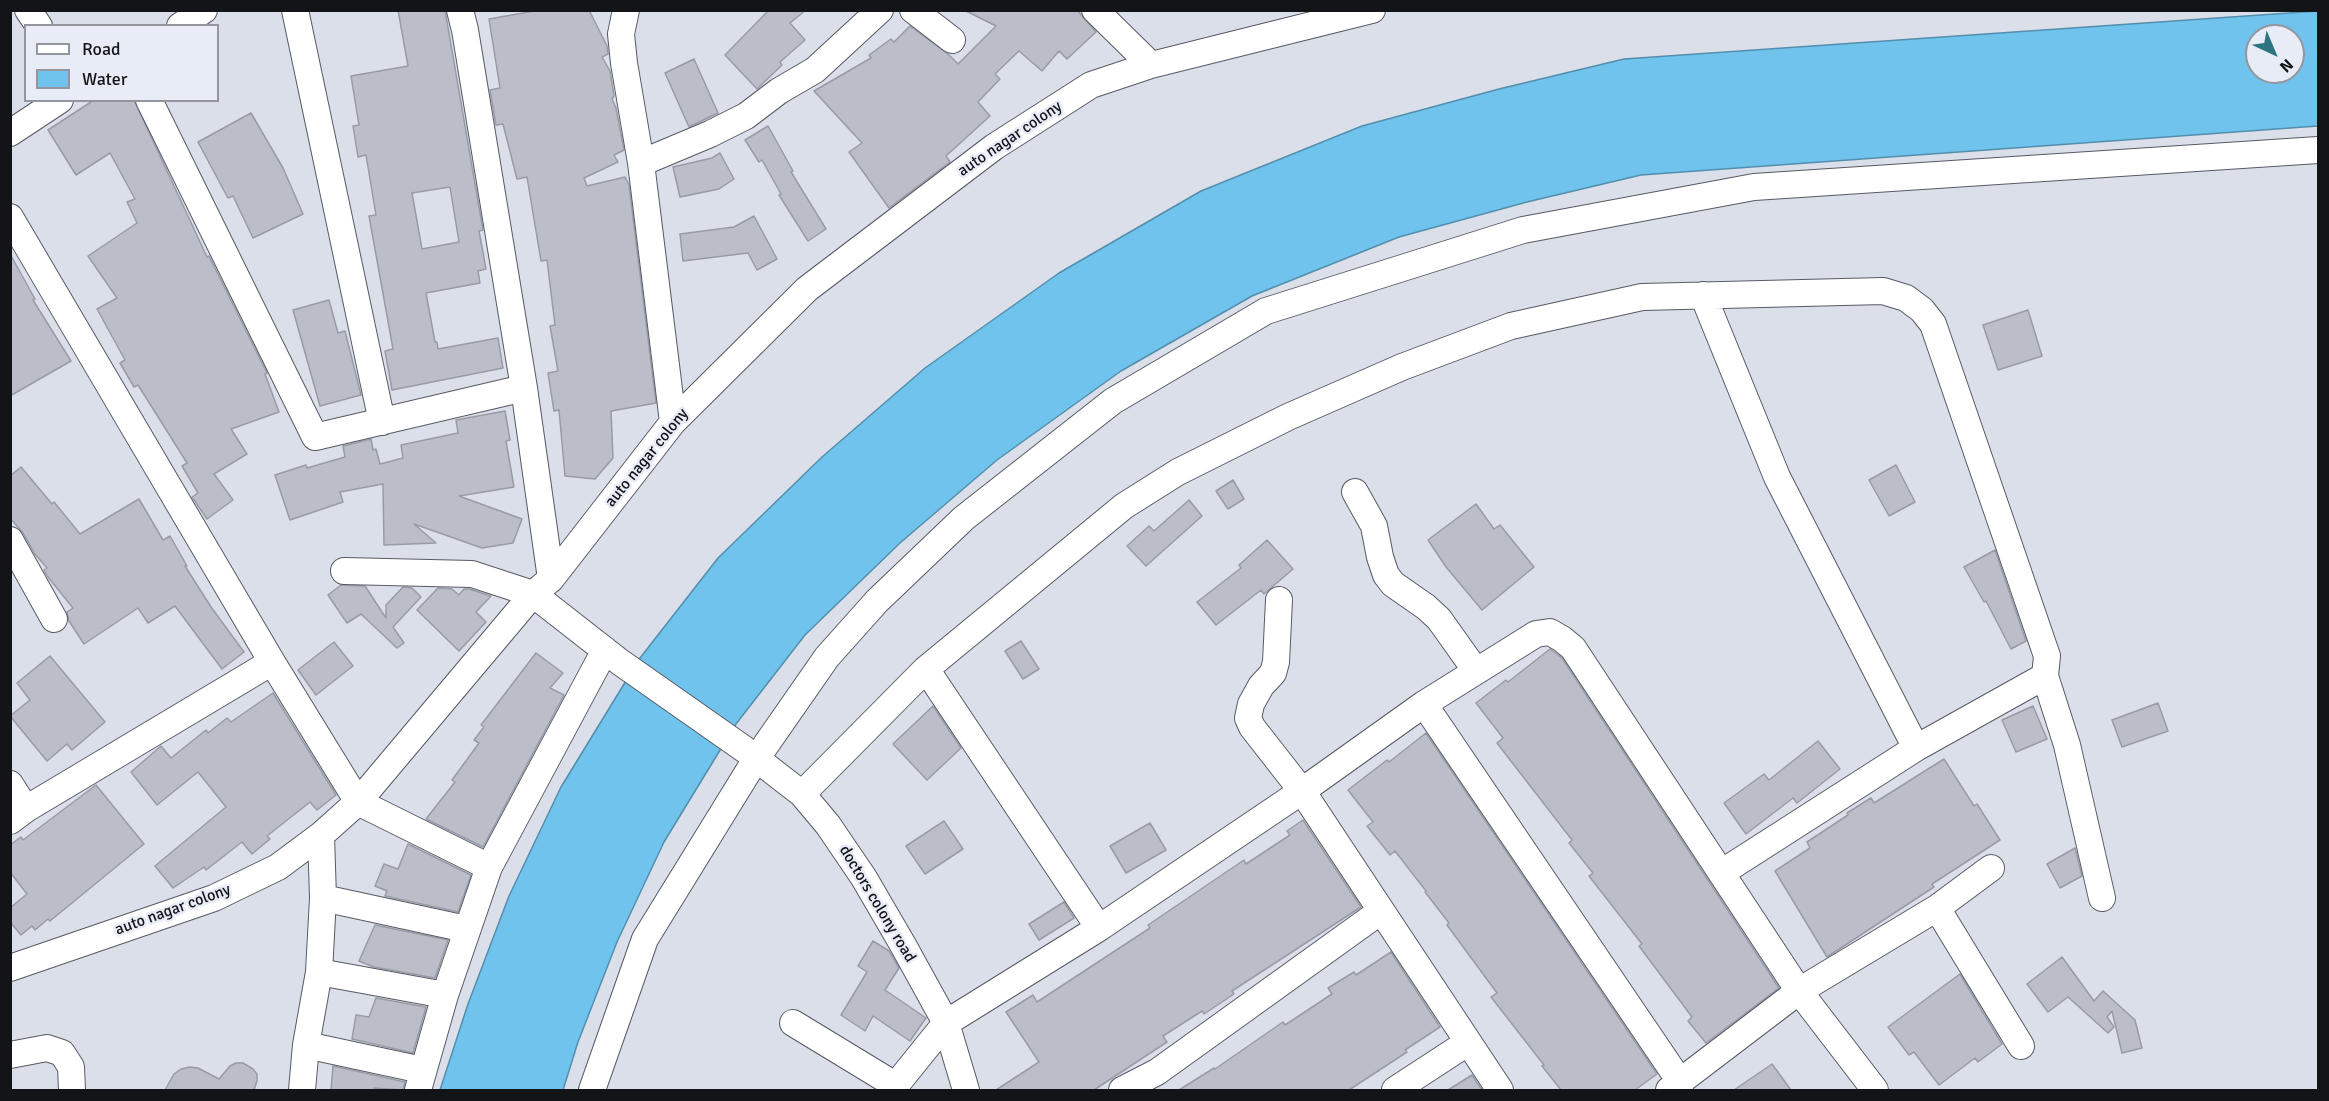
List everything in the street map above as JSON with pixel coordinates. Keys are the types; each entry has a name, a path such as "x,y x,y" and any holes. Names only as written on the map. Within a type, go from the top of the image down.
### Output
{"street":[{"path":"27,10 38,24"},
{"path":"183,24 204,10"},
{"path":"295,10 382,422"},
{"path":"460,10 524,388 542,586"},
{"path":"626,10 621,34 624,63 641,163 673,422"},
{"path":"641,163 711,134 746,116 779,91 815,70 880,10"},
{"path":"913,10 952,40"},
{"path":"1095,10 1151,65"},
{"name":"auto nagar colony","path":"10,968 214,898 278,867 321,835 358,802 542,586 673,422 807,289 985,154 1091,85 1300,19 1372,10"},
{"path":"10,133 57,102"},
{"path":"150,102 315,437 524,388"},
{"path":"592,1090 645,939 750,754 827,657 877,602 964,518 1113,401 1266,311 1523,230 1754,187 2319,150"},
{"path":"10,217 272,662 358,802 489,867"},
{"path":"802,794 926,669 1124,506 1178,472 1288,417 1402,367 1511,326 1642,297 1883,291 1906,298 1922,310 1933,324 2047,656 2045,676 2067,745 2102,898"},
{"path":"1703,295 1777,477 1916,748"},
{"path":"1355,492 1374,526 1386,575 1393,584 1426,607 1438,619 1476,672"},
{"path":"10,540 54,619"},
{"name":"doctors colony road","path":"344,571 472,574 542,586 613,656 802,794 828,825 864,878 946,1023 966,1090"},
{"path":"1279,600 1276,662 1273,673 1261,686 1251,704 1248,718 1252,727 1302,792 1500,1090"},
{"path":"793,1023 893,1088 946,1023 1099,928 1302,792 1424,704 1536,634 1550,632 1573,648 1799,991 1875,1090"},
{"path":"306,1045 420,1080 466,929 489,867 613,656"},
{"path":"10,784 18,815 272,662"},
{"path":"926,669 1099,928"},
{"path":"1722,873 1916,748 2045,676"},
{"path":"1424,704 1675,1087 1799,991 1937,908 1991,868"},
{"path":"302,1090 306,1045 319,972 322,898 321,835"},
{"path":"322,898 466,929"},
{"path":"1937,908 2021,1046"},
{"path":"1122,1090 1158,1081 1381,911"},
{"path":"319,972 445,995"},
{"path":"1395,1090 1467,1043"},
{"path":"10,1055 47,1048 62,1053 71,1067 72,1090"}],"water":[{"path":"2318,11 2318,126 1641,175 1527,202 1399,237 1252,296 1121,371 997,460 900,543 805,635 736,724 664,842 617,942 578,1042 563,1090 440,1090 468,1004 509,896 561,787 640,658 718,558 822,457 925,368 1059,273 1201,191 1362,126 1499,89 1624,59"}],"building":[{"path":"398,10 445,10 483,230 479,231 486,269 478,271 480,283 426,293 438,349 498,338 503,368 392,390 385,351 393,349 369,216 376,215 366,155 358,157 353,126 359,125 351,76 408,66","holes":["450,187 459,242 422,249 412,193"]},
{"path":"540,10 589,10 607,46 608,54 602,57 610,71 614,96 612,99 616,108 624,150 614,155 618,162 584,178 587,186 625,177 629,185 656,403 611,411 613,458 595,479 565,476 559,410 554,411 548,373 558,371 550,326 555,325 547,260 541,261 527,177 517,179 503,124 496,125 490,90 500,88 489,19"},
{"path":"769,10 806,10 790,23 805,40 780,62 782,65 757,89 725,55"},
{"path":"964,10 1077,10 1096,32 1067,59 1059,51 1042,71 1019,51 995,74 1000,79 978,102 990,116 946,156 950,162 889,208 849,152 862,143 814,91 871,58 869,55 891,39 894,42 910,26 958,64 996,26"},
{"path":"694,59 718,113 689,127 665,73"},
{"path":"91,102 135,102 207,257 209,256 267,373 265,374 279,412 231,429 247,454 214,474 233,500 207,519 192,497 198,493 182,466 187,463 138,385 134,387 120,363 125,360 97,309 117,298 88,256 137,223 127,202 135,199 110,153 76,175 48,130"},
{"path":"251,113 283,168 303,214 253,238 233,196 228,198 198,142"},
{"path":"768,126 793,171 791,172 826,229 808,241 779,195 781,194 762,160 759,162 745,140"},
{"path":"720,153 734,179 719,189 680,197 673,167 712,158"},
{"path":"754,216 777,259 757,270 748,253 683,261 680,234 734,227"},
{"path":"10,254 35,299 33,300 71,361 10,396"},
{"path":"329,300 338,333 345,331 361,395 320,406 293,310"},
{"path":"2028,310 2042,356 1998,370 1983,325"},
{"path":"505,411 510,440 506,441 514,487 459,496 522,519 513,543 482,548 414,524 436,543 384,545 383,484 340,492 343,502 290,520 275,475 306,465 307,468 345,457 343,446 371,439 373,450 376,449 380,464 403,458 401,445 458,433 456,420"},
{"path":"1896,465 1915,502 1889,516 1869,480"},
{"path":"21,467 80,534 139,499 163,540 170,536 187,566 185,566 211,607 244,652 222,669 175,606 148,623 138,608 84,644 69,621 67,612 73,608 48,577 44,570 47,568 10,518 10,476"},
{"path":"1233,480 1244,499 1228,509 1216,491"},
{"path":"1189,500 1202,516 1146,566 1127,546 1149,526 1154,531"},
{"path":"1476,504 1494,529 1500,525 1534,567 1482,610 1446,567 1428,540"},
{"path":"1267,540 1293,569 1264,594 1261,590 1216,625 1197,602 1241,568 1239,565"},
{"path":"1995,550 2026,641 2011,649 1986,601 1984,602 1964,567"},
{"path":"341,585 365,586 386,618 386,605 403,587 412,588 421,597 393,627 404,643 397,648 361,614 347,623 328,595"},
{"path":"438,588 452,589 459,595 464,589 469,589 491,596 476,612 486,622 459,651 417,610"},
{"path":"1021,641 1039,669 1023,679 1005,651"},
{"path":"334,642 353,666 316,695 298,670"},
{"path":"1550,649 1562,658 1779,988 1706,1043 1688,1021 1692,1017 1639,946 1642,944 1589,876 1593,873 1569,843 1572,840 1497,743 1503,738 1476,703 1506,680 1508,682"},
{"path":"536,653 563,673 550,688 564,695 483,847 426,819 455,782 452,780 479,743 474,740 484,727 481,725"},
{"path":"50,656 105,722 72,750 67,744 47,761 10,716 30,700 17,683"},
{"path":"273,693 336,795 317,810 310,802 267,836 270,839 252,854 242,842 206,870 204,867 173,888 155,866 226,807 198,772 157,805 131,772 161,746 171,758 206,730 208,733 227,718 231,722"},
{"path":"2158,703 2168,731 2122,747 2112,720"},
{"path":"933,706 961,748 927,780 893,744"},
{"path":"2033,706 2047,739 2016,752 2002,720"},
{"path":"1426,733 1657,1074 1635,1090 1561,1090 1491,997 1497,993 1447,925 1449,923 1426,891 1395,851 1390,855 1367,826 1373,822 1348,790"},
{"path":"1818,741 1840,769 1797,803 1793,798 1746,834 1724,803 1764,774 1769,780"},
{"path":"1944,759 1974,806 1977,804 2000,840 1932,884 1934,887 1827,957 1775,871 1810,848 1807,842 1848,815 1847,813 1871,798 1874,803"},
{"path":"96,785 144,844 50,921 48,919 35,930 32,926 21,935 10,922 10,908 27,894 10,872 10,845 21,837 23,840"},
{"path":"1303,820 1361,907 1232,991 1234,994 1204,1014 1202,1011 1163,1036 1167,1042 1094,1090 996,1090 1039,1062 1006,1012 1033,995 1037,1002 1150,928 1148,925 1244,860 1246,864 1290,835 1287,831"},
{"path":"944,821 963,849 925,874 906,846"},
{"path":"1150,823 1166,850 1126,873 1110,846"},
{"path":"408,844 471,875 458,912 385,896 387,891 375,886 384,864 398,869"},
{"path":"2075,848 2082,876 2060,888 2047,864"},
{"path":"1064,902 1074,918 1039,940 1029,924"},
{"path":"375,925 448,940 435,978 374,967 359,961"},
{"path":"873,941 889,951 899,968 885,990 926,1018 910,1041 873,1016 865,1031 841,1015 867,972 858,966"},
{"path":"1391,952 1440,1027 1349,1090 1179,1090 1215,1069 1283,1022 1285,1025 1332,994 1328,988 1354,972 1356,975"},
{"path":"2062,957 2094,1001 2103,991 2135,1020 2142,1048 2122,1053 2112,1011 2107,1017 2114,1027 2108,1033 2068,997 2048,1012 2027,984"},
{"path":"1960,974 2002,1044 1978,1062 1975,1058 1939,1085 1914,1052 1909,1055 1888,1027"},
{"path":"376,998 426,1007 413,1053 352,1039 356,1015 369,1017"},
{"path":"243,1063 257,1074 254,1090 165,1090 174,1074 181,1069 198,1068 219,1079 230,1066"},
{"path":"1772,1064 1791,1090 1734,1090"},
{"path":"333,1066 405,1082 403,1090 374,1088 374,1090 331,1090"},
{"path":"1472,1075 1482,1090 1448,1090"}]}
